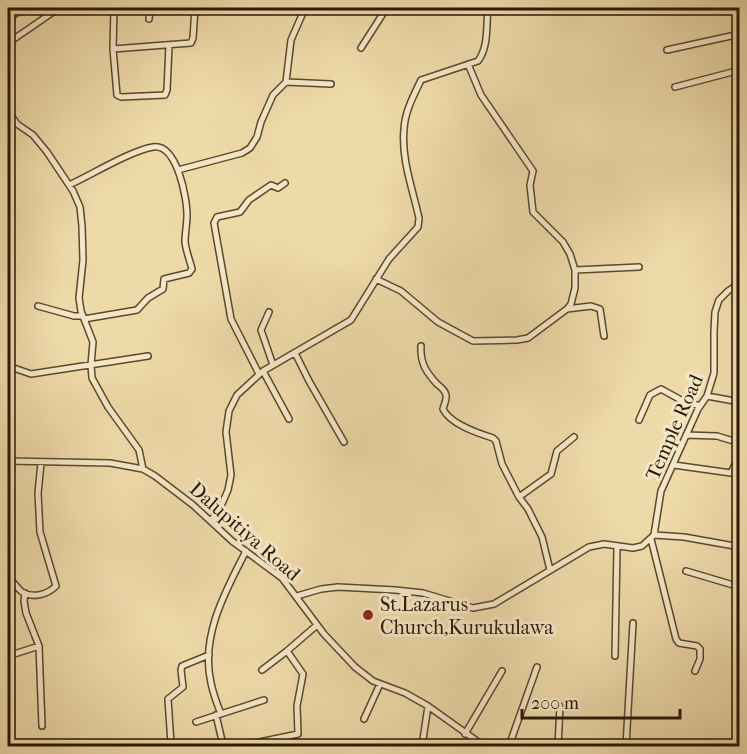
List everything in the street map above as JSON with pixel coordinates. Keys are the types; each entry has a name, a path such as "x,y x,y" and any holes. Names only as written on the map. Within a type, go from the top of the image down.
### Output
{"street":[{"path":"8,19 24,8"},
{"path":"8,43 59,8"},
{"path":"114,8 113,49 117,95 121,97 165,95 169,45"},
{"path":"149,19 150,8"},
{"path":"113,49 191,43 195,8"},
{"path":"178,170 242,153 250,148 257,137 273,95 286,82 291,40 305,8"},
{"path":"361,48 384,12 384,8"},
{"path":"211,521 228,490 231,475 226,432 229,411 237,395 261,372 351,320 389,259 418,227 419,218 406,161 404,129 409,106 421,80 478,60 485,48 488,8"},
{"path":"667,50 740,34"},
{"path":"376,279 401,291 438,322 473,340 528,338 571,304 575,288 570,254 563,242 533,212 530,185 533,171 531,166 481,95 468,64"},
{"path":"675,87 740,70"},
{"path":"286,82 331,84"},
{"path":"8,111 17,124 33,135 69,185 80,207 83,260 79,298 93,342 92,378 108,407 139,450 143,469"},
{"path":"38,306 84,317 137,310 148,298 163,290 164,279 189,273 192,269 185,243 186,202 178,170 166,149 153,147 138,152 69,185"},
{"path":"285,183 278,188 271,185 249,200 240,212 217,217 214,223 231,319 289,420"},
{"path":"574,270 639,267"},
{"name":"Temple Road","path":"652,537 661,491 700,406 707,396 714,373 715,312 719,300 740,283"},
{"path":"567,309 591,306 600,309 604,336"},
{"path":"269,312 261,330 273,365"},
{"path":"421,346 420,358 423,366 429,376 446,392 447,399 442,409 444,412 459,423 496,441 502,464 542,537 550,570"},
{"path":"295,353 344,442"},
{"path":"8,366 31,374 148,356"},
{"path":"639,420 651,395 661,389 681,400 700,406"},
{"path":"707,396 740,402"},
{"path":"686,435 717,436 740,443"},
{"path":"519,498 551,474 557,451 574,437"},
{"name":"Dalupitiya Road","path":"8,462 110,463 143,469 155,476 282,578 340,654 355,667 380,684 405,693 428,706 484,747"},
{"path":"8,577 29,595 49,593 56,586 40,532 38,493 41,463"},
{"path":"674,465 731,473 735,464 740,463"},
{"path":"652,537 676,639 679,643 697,646 700,649 700,659 695,671"},
{"path":"297,596 338,587 395,590 423,593 473,608 494,604 589,547 604,544 617,548 633,548 642,546 652,537 684,537 740,547"},
{"path":"615,656 617,548"},
{"path":"222,747 210,681 209,655 212,629 217,613 246,551"},
{"path":"686,572 740,587"},
{"path":"25,593 26,612 39,646 42,726"},
{"path":"626,747 633,623"},
{"path":"262,670 317,625"},
{"path":"8,656 39,646"},
{"path":"244,745 298,734 297,706 303,674 287,651"},
{"path":"171,744 168,699 183,687 182,666 209,655"},
{"path":"509,747 537,667"},
{"path":"465,734 502,671"},
{"path":"364,719 380,684"},
{"path":"196,722 264,700"},
{"path":"422,747 428,706"},
{"path":"558,747 561,706"}],"place":[{"name":"St.Lazarus Church,Kurukulawa","path":"368,615"}]}
